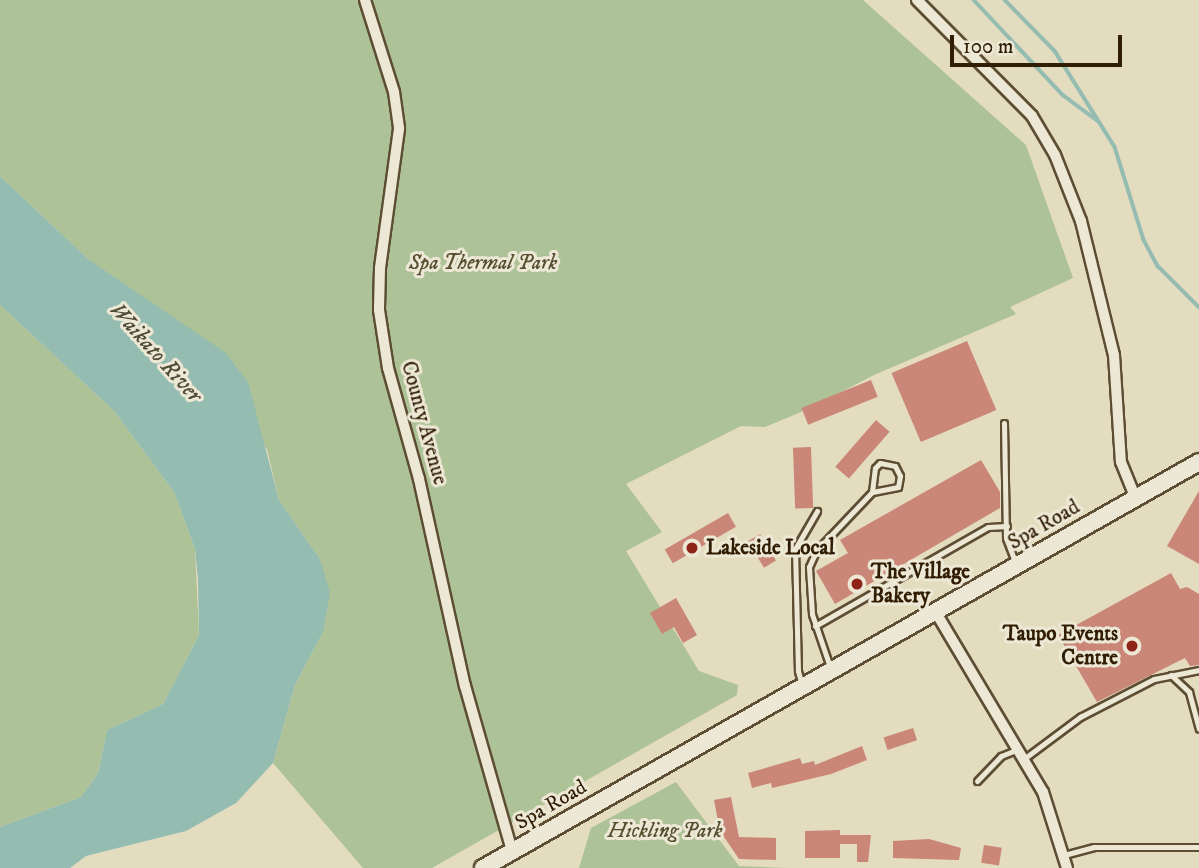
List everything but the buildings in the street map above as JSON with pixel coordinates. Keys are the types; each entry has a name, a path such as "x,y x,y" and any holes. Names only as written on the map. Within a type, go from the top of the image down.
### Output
{"main road":[{"name":"Spa Road","path":"483,868 1135,497 1197,467"}],"street":[{"name":"County Avenue","path":"365,0 394,92 399,130 380,268 379,310 388,368 419,479 465,686 512,851"},
{"path":"917,0 1032,116 1055,155 1081,221 1114,355 1121,462 1135,497"},
{"path":"935,611 1022,753 1051,812 1067,868"}],"lane":[{"path":"1004,423 1007,546 1016,565"},
{"path":"832,669 815,626 811,563 872,492 875,468 880,463 895,466 900,476 898,487 872,492"},
{"path":"802,685 797,671 795,549 817,511"},
{"path":"815,626 988,527 1007,526"},
{"path":"977,781 1001,756 1022,753 1080,717 1171,675 1199,670"},
{"path":"1171,675 1189,692 1199,729"},
{"path":"1064,855 1094,847 1199,847"}],"green space":[{"name":"Spa Thermal Park","path":"0,0 863,0 1026,145 1073,278 1010,307 1016,314 874,375 806,410 765,427 741,426 626,484 662,532 626,551 699,671 738,685 737,695 432,868 363,868 273,763 295,685 323,632 320,559 279,500 267,449 88,259 0,176"},
{"path":"0,305 114,411 174,492 195,549 199,635 163,704 107,730 98,773 81,797 0,827"},
{"name":"Hickling Park","path":"676,782 739,866 789,868 579,868 591,828"}],"water":[{"name":"Waikato River","path":"0,176 88,259 226,353 248,382 279,500 320,559 330,593 323,632 295,685 273,763 236,803 186,831 86,856 70,868 0,868 0,827 81,797 98,773 107,730 163,704 199,635 195,549 174,492 114,411 0,305"}],"waterway":[{"path":"974,0 1063,95 1098,121"},
{"path":"1005,0 1055,51 1115,147 1144,240 1158,266 1199,307"}],"place":[{"name":"Lakeside Local","path":"692,548"},
{"name":"The Village Bakery","path":"857,584"},
{"name":"Taupo Events Centre","path":"1132,646"}]}
